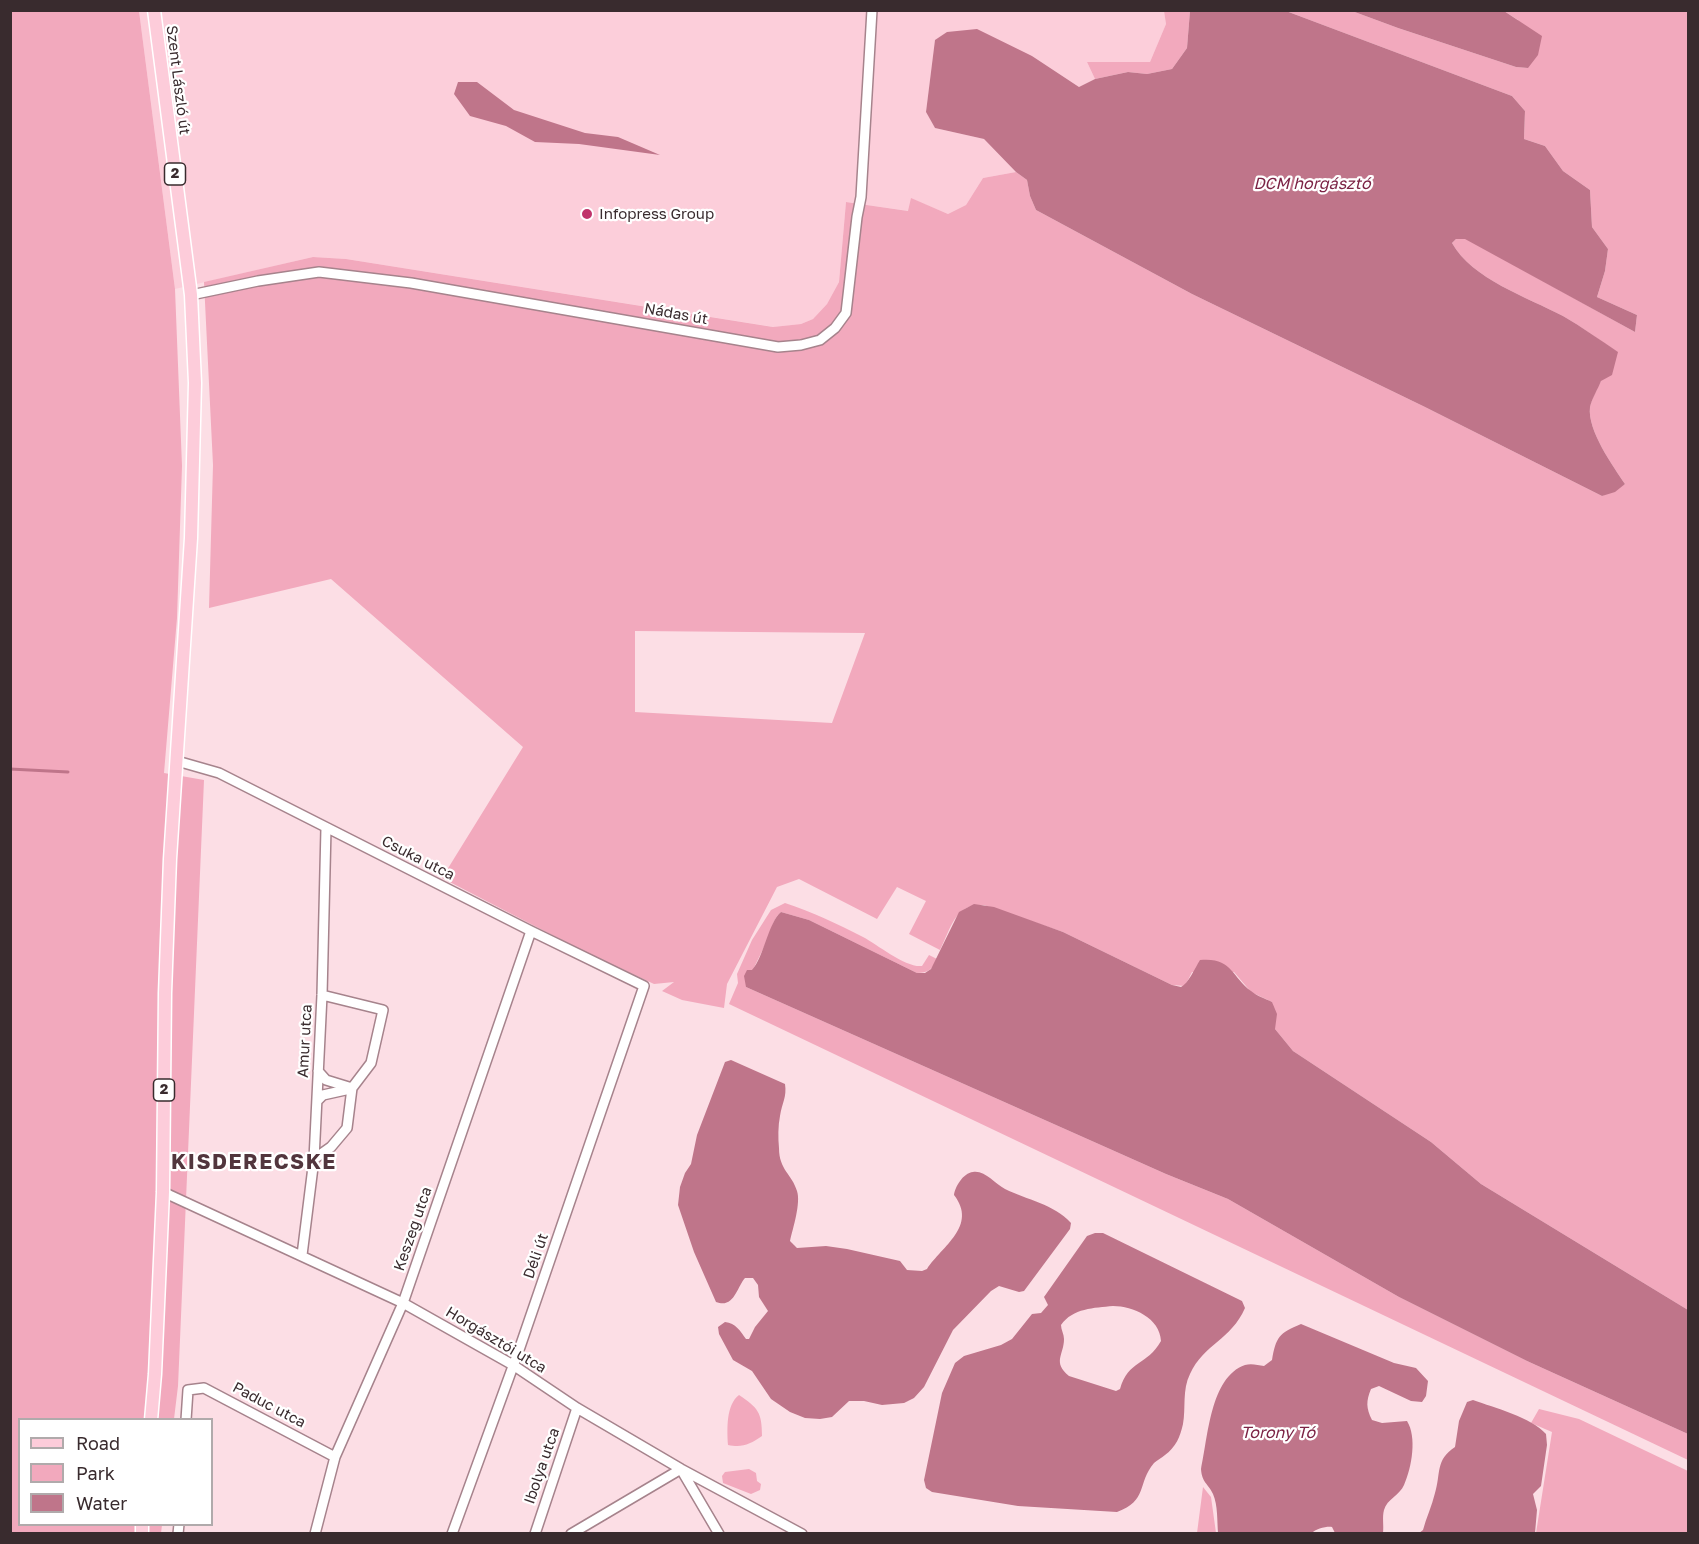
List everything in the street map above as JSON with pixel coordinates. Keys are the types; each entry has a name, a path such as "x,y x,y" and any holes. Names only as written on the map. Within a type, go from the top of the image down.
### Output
{"main road":[{"name":"Szent László út","path":"154,10 191,295"},
{"name":"2","path":"151,1418 163,1192 165,993 170,859 191,538 195,383 191,295"}],"street":[{"name":"Nádas út","path":"191,295 258,281 320,272 411,283 778,346 801,345 820,340 835,328 846,313 861,197 872,10"},
{"name":"Csuka utca","path":"177,761 219,773 644,986"},
{"name":"Amur utca","path":"302,1255 314,1159 322,995 326,828"},
{"name":"Keszeg utca","path":"315,1533 335,1457 403,1304 531,931"},
{"name":"Déli út","path":"452,1533 513,1365 644,986"},
{"path":"314,1159 331,1147 346,1128 352,1088 371,1063 383,1010 322,995"},
{"path":"318,1071 326,1080 352,1088"},
{"path":"317,1101 323,1095 352,1088"},
{"name":"Horgásztói utca","path":"163,1192 403,1304 513,1365 577,1408 681,1469 802,1533"},
{"name":"Paduc utca","path":"186,1418 188,1390 204,1388 335,1457"},
{"name":"Ibolya utca","path":"535,1533 577,1408"},
{"path":"571,1533 681,1469 719,1533"}],"shaded area":[{"path":"1164,10 1166,24 1150,62 1087,62 1095,79 1079,87 1032,56 935,40 926,112 935,128 984,139 1016,172 983,178 966,205 948,214 912,199 909,211 846,202 839,282 827,304 813,319 801,324 774,327 346,259 313,257 175,289 139,11"}],"green space":[{"path":"10,11 139,11 175,289 182,466 177,618 164,773 204,780 178,1386 174,1418 18,1418 18,1526 162,1526 161,1533 11,1533"},
{"path":"1164,11 1190,11 1187,48 1172,69 1147,74 1128,72 1095,79 1087,62 1150,62 1166,24"},
{"path":"1286,11 1352,11 1516,67 1528,68 1518,20 1504,11 1688,11 1688,1310 1481,1184 1431,1142 1293,1051 1275,1029 1272,1002 1251,992 1234,972 1192,972 1185,986 1172,985 1063,932 984,905 966,908 955,918 940,950 909,934 926,901 897,887 877,919 799,879 777,887 727,984 724,1008 682,1000 662,991 674,982 654,984 581,950 442,878 523,747 331,579 209,608 213,465 204,282 313,257 346,259 773,327 801,324 813,319 827,304 839,282 846,202 908,211 911,198 948,214 966,205 983,178 1016,172 1027,180 1036,210 1192,294 1602,496 1625,484 1602,447 1590,416 1594,394 1617,352 1563,316 1486,277 1461,256 1452,243 1456,239 1465,238 1635,332 1637,315 1597,297 1605,271 1608,249 1592,227 1590,190 1563,171 1545,146 1524,139 1525,111 1512,96","holes":["635,631 865,633 832,723 635,712"]},
{"path":"785,903 844,927 915,966 922,966 929,955 937,959 930,970 917,973 809,920 781,912 774,921 746,987 1166,1174 1228,1199 1399,1297 1527,1361 1688,1434 1688,1460 729,1004 738,983 737,974 752,940 771,910"},
{"path":"739,1395 758,1411 762,1436 746,1445 728,1445 730,1411"},
{"path":"1539,1409 1579,1419 1688,1471 1688,1533 1536,1533 1552,1432 1531,1423"},
{"path":"749,1469 756,1473 757,1481 761,1484 760,1490 751,1494 723,1483 722,1476 725,1472"},
{"path":"1203,1487 1211,1497 1216,1533 1197,1533"}],"water":[{"name":"DCM horgásztó","path":"1190,11 1286,11 1512,96 1525,111 1524,139 1545,146 1563,171 1590,190 1592,227 1608,249 1605,271 1597,297 1637,315 1635,332 1465,239 1456,239 1452,243 1461,256 1486,277 1563,316 1618,352 1612,375 1601,381 1594,397 1590,407 1590,416 1602,447 1625,484 1615,492 1602,496 1192,294 1036,210 1027,180 1016,172 984,139 935,128 926,112 935,40 947,32 977,29 1032,56 1079,87 1095,79 1128,72 1147,74 1172,69 1187,48"},
{"path":"1352,11 1504,11 1542,36 1538,55 1528,68 1516,67"},
{"path":"458,82 477,82 514,110 585,133 618,137 660,155 579,144 535,142 506,126 470,116 454,94"},
{"path":"974,904 994,907 1063,932 1172,985 1181,987 1184,985 1200,960 1219,961 1225,965 1251,991 1272,1002 1277,1014 1275,1029 1293,1051 1431,1142 1481,1184 1688,1310 1688,1434 1527,1361 1399,1297 1228,1199 1166,1174 746,987 744,976 747,970 752,970 756,964 773,924 781,912 809,920 917,973 925,973 931,969 959,912"},
{"path":"731,1060 785,1084 779,1124 779,1144 781,1162 795,1185 798,1196 790,1241 797,1248 826,1246 847,1249 900,1261 907,1270 927,1269 960,1226 962,1216 954,1195 958,1184 973,1172 982,1173 1005,1189 1057,1211 1071,1223 1070,1229 1024,1291 1019,1292 999,1286 991,1291 953,1330 924,1387 914,1398 904,1403 882,1405 864,1401 849,1401 832,1417 805,1418 790,1412 771,1399 752,1371 733,1360 719,1334 718,1327 725,1322 732,1324 746,1339 749,1339 768,1311 759,1297 758,1285 753,1278 745,1278 731,1300 716,1302 694,1252 678,1205 680,1187 691,1164 697,1135 725,1062"},
{"path":"1103,1233 1242,1301 1245,1308 1239,1319 1203,1356 1190,1374 1185,1393 1183,1424 1177,1441 1172,1449 1149,1470 1138,1497 1133,1503 1117,1512 1018,1506 932,1492 926,1488 924,1480 942,1393 955,1363 964,1356 1001,1345 1012,1339 1032,1314 1041,1313 1048,1305 1044,1297 1087,1236","holes":["1121,1307 1137,1311 1151,1320 1156,1326 1161,1341 1156,1349 1128,1373 1120,1389 1116,1391 1069,1376 1061,1367 1060,1362 1064,1345 1061,1325 1072,1315 1084,1310"]},
{"name":"Torony Tó","path":"1301,1324 1394,1363 1416,1368 1428,1381 1426,1396 1422,1402 1411,1401 1379,1386 1371,1389 1368,1397 1367,1404 1372,1420 1382,1423 1407,1421 1410,1428 1413,1444 1404,1485 1384,1510 1383,1533 1335,1533 1332,1527 1324,1527 1312,1533 1218,1533 1215,1498 1204,1480 1201,1469 1212,1410 1224,1382 1233,1372 1247,1364 1264,1366 1272,1360 1277,1341 1283,1333"},
{"path":"1473,1400 1522,1418 1546,1434 1547,1445 1541,1486 1533,1494 1537,1510 1535,1533 1419,1533 1423,1530 1432,1503 1441,1462 1455,1447 1459,1421 1467,1402"}],"waterway":[{"path":"10,769 68,772"}],"place":[{"name":"Infopress Group","path":"587,214"}],"district":[{"name":"KISDERECSKE","path":"254,1162"}]}
